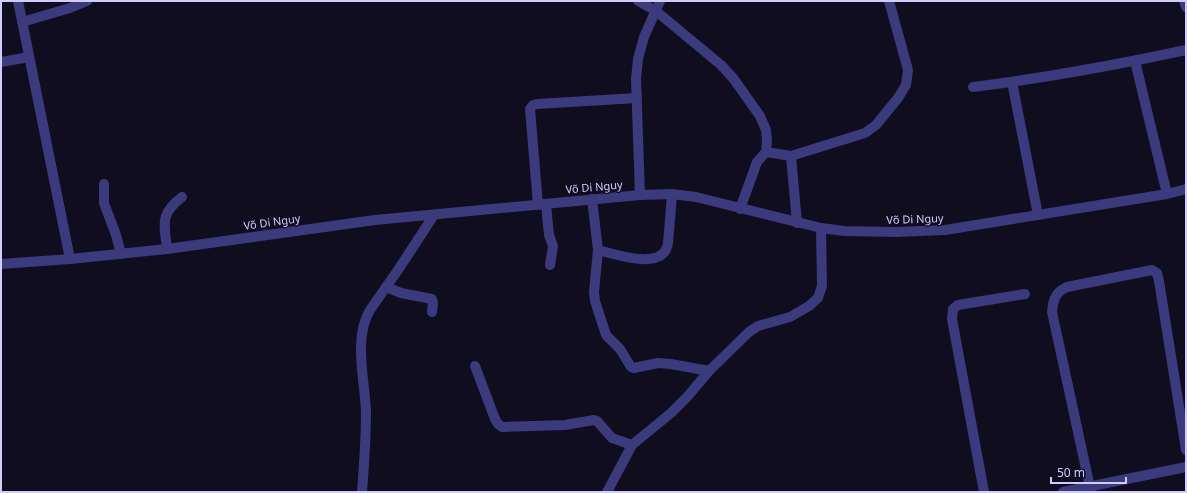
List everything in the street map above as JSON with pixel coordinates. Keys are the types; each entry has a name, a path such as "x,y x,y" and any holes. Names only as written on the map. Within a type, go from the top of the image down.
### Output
{"street":[{"path":"18,1 70,259"},
{"path":"22,22 70,8 87,1"},
{"path":"638,1 658,6 733,78 760,116 766,130 768,141 766,152 757,162 740,209"},
{"path":"766,152 791,156 864,133 876,125 898,98 906,85 908,70 889,1"},
{"path":"1184,1 1186,7"},
{"path":"640,195 636,79 644,36 658,6"},
{"path":"974,87 1136,61 1186,50"},
{"path":"1,62 29,57"},
{"path":"1136,61 1167,194"},
{"path":"1012,82 1038,214"},
{"path":"550,265 553,246 542,204 530,109 533,105 537,104 637,98"},
{"path":"791,156 797,223"},
{"path":"104,184 104,203 121,254"},
{"name":"Võ Di Nguy","path":"1,264 70,259 167,249 375,220 640,195 672,194 696,197 821,228 844,231 896,232 945,230 1167,194 1186,189"},
{"path":"598,250 628,257 652,260 659,257 667,248 672,194"},
{"path":"167,249 165,216 169,208 182,197"},
{"path":"592,199 598,250 598,268 594,292 597,310 606,335 620,350 631,367 637,368 654,364 671,364 709,371"},
{"path":"362,492 366,411 362,361 362,328 366,316 434,215"},
{"path":"607,492 632,445 671,413 709,371 753,329 790,317 809,306 818,298 822,286 821,228"},
{"path":"1090,489 1052,312 1054,299 1058,293 1067,288 1152,270 1157,273 1186,450"},
{"path":"386,287 401,293 432,299 432,312"},
{"path":"984,492 952,319 953,309 958,305 1024,294"},
{"path":"475,366 495,419 502,427 565,425 594,420 612,438 632,445"},
{"path":"1063,492 1090,489 1186,467"}]}
